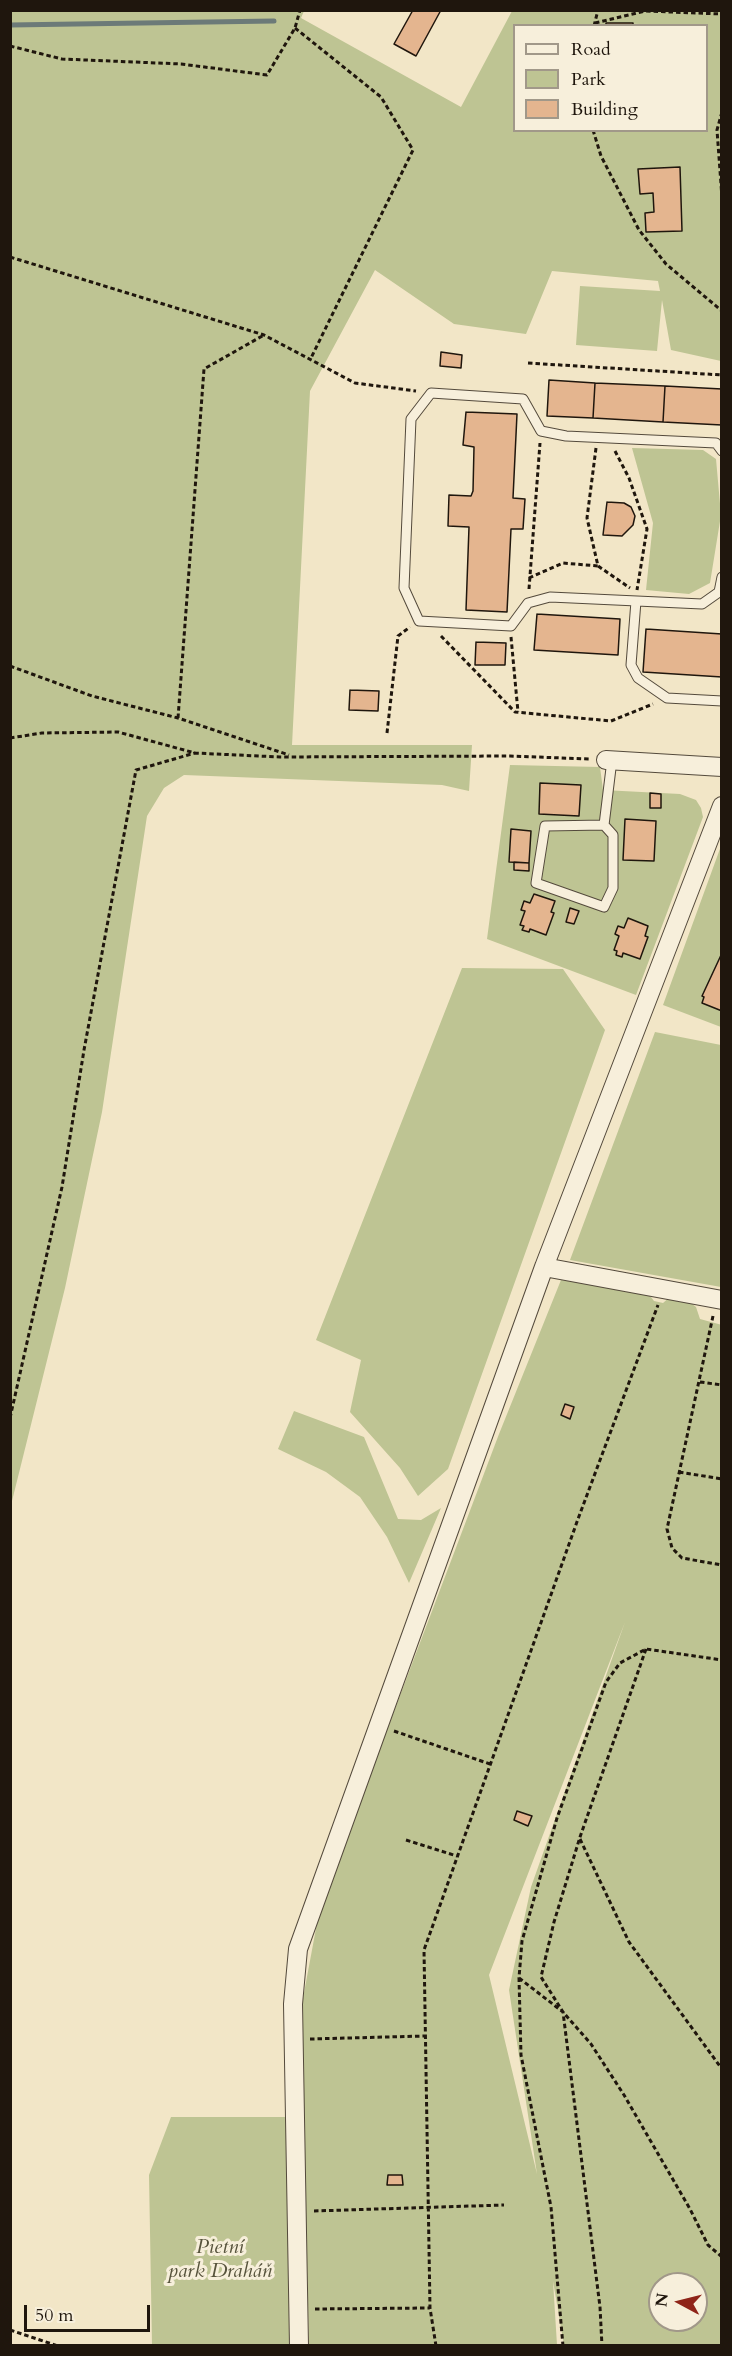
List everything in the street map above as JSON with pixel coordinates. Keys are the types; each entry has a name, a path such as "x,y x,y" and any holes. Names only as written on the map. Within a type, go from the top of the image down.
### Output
{"street":[{"path":"609,760 722,767"},
{"path":"299,2346 293,2004 298,1949 544,1267 722,806"},
{"path":"544,1267 719,1300"}],"lane":[{"path":"722,451 716,443 608,438 541,431 523,399 431,393 411,419 404,588 423,621 511,626 528,603 550,597 702,604 719,592 722,577"},
{"path":"636,601 631,665 638,678 663,695 722,701"},
{"path":"604,825 545,826 536,883 604,907 613,888 613,834 604,825 609,760"}],"path":[{"path":"10,46 62,59 182,64 267,75 295,28 300,10"},
{"path":"598,10 595,24 645,11 722,14"},
{"path":"295,28 381,97 413,150 310,360"},
{"path":"722,112 717,130 722,198"},
{"path":"594,132 601,156 639,230 666,264 722,311"},
{"path":"10,257 129,291 264,335 355,383 431,393"},
{"path":"178,718 204,369 264,335"},
{"path":"528,363 722,375"},
{"path":"528,603 541,431"},
{"path":"597,437 586,518 598,566"},
{"path":"530,578 563,563 598,566 637,593 647,529 629,478 608,438"},
{"path":"387,733 398,636 423,621 515,712 611,720 650,707 663,695"},
{"path":"511,626 518,712"},
{"path":"10,666 92,696 178,718 293,757"},
{"path":"10,738 42,733 118,732 195,753 293,757 510,756 609,760"},
{"path":"10,1418 62,1187 84,1050 136,770 195,753"},
{"path":"436,2346 430,2308 424,1950 578,1519 664,1289"},
{"path":"719,1300 667,1529 672,1548 682,1558 722,1565"},
{"path":"699,1382 722,1385"},
{"path":"679,1472 722,1479"},
{"path":"563,2346 551,2207 521,2055 519,1978 522,1941 557,1818 606,1682 620,1663 646,1649 722,1660"},
{"path":"646,1649 580,1837 554,1922 541,1977 563,2012 602,2061 690,2209 708,2245 722,2257"},
{"path":"393,1730 490,1764"},
{"path":"580,1837 629,1942 722,2069"},
{"path":"406,1840 457,1856"},
{"path":"519,1978 563,2012 598,2295 602,2346"},
{"path":"306,2039 425,2036"},
{"path":"312,2211 504,2205"},
{"path":"312,2309 430,2308"},
{"path":"10,2330 58,2346"}],"green space":[{"path":"10,11 304,11 301,18 461,107 512,11 722,11 721,361 671,350 662,300 657,351 576,345 580,286 660,291 658,281 552,271 526,334 454,324 375,270 310,391 292,745 472,745 469,791 442,785 184,775 164,788 147,816 102,1112 65,1288 11,1505","holes":["679,167 682,231 646,232 645,213 654,212 653,193 640,194 639,169"]},
{"path":"632,448 703,450 716,459 721,515 710,583 689,594 646,590 653,523"},
{"path":"510,765 600,767 603,790 680,794 696,800 701,808 703,817 636,995 487,939"},
{"path":"721,846 721,1027 663,1005"},
{"path":"462,968 563,969 605,1030 448,1469 418,1496 400,1468 350,1412 361,1360 316,1340"},
{"path":"655,1032 721,1045 721,1287 570,1260"},
{"path":"561,1280 648,1293 654,1301 663,1303 671,1296 686,1299 696,1307 700,1319 722,1325 721,2345 564,2345 553,2281 557,2345 309,2346 301,2009 320,1907 499,1434","holes":["625,1622 531,1887 509,1990 537,2174 489,1975"]},
{"path":"294,1411 364,1437 398,1519 421,1520 441,1508 409,1583 387,1537 360,1497 326,1472 278,1449"},
{"name":"Pietní park Draháň","path":"171,2117 287,2117 292,2345 152,2345 149,2175"}],"building":[{"path":"413,10 441,10 416,56 394,44"},
{"path":"606,23 633,23 633,24"},
{"path":"680,167 682,231 646,232 645,213 654,212 653,193 640,194 638,169"},
{"path":"441,352 462,355 461,368 440,366"},
{"path":"549,380 595,383 593,418 547,416"},
{"path":"595,383 665,386 663,422 593,418"},
{"path":"665,386 722,389 722,425 663,422"},
{"path":"466,412 517,414 513,498 525,499 523,529 511,529 507,612 466,610 469,527 448,526 449,495 471,496 473,491 474,447 463,445"},
{"path":"607,502 624,503 631,507 635,516 633,525 622,536 603,535"},
{"path":"537,614 620,619 618,655 534,650"},
{"path":"646,629 722,634 722,677 643,672"},
{"path":"476,642 506,643 505,665 475,665"},
{"path":"350,690 379,691 378,711 349,710"},
{"path":"540,783 581,785 579,816 539,814"},
{"path":"650,793 661,794 661,808 650,808"},
{"path":"625,819 656,821 654,861 623,860"},
{"path":"511,829 531,831 529,863 509,862"},
{"path":"514,862 529,863 529,871 514,870"},
{"path":"534,894 555,901 551,912 554,913 546,935 530,929 529,932 522,930 524,926 520,925 525,911 521,910 524,901 530,903"},
{"path":"570,908 579,911 574,924 566,922"},
{"path":"628,918 648,926 645,936 648,937 640,959 623,953 622,957 616,955 617,951 614,950 619,936 615,934 618,926 624,928"},
{"path":"722,953 722,1011 702,1003 704,997 702,996"},
{"path":"565,1404 574,1407 570,1419 561,1415"},
{"path":"517,1811 532,1816 528,1826 514,1820"},
{"path":"388,2175 402,2175 403,2185 387,2185"}],"waterway":[{"path":"10,25 274,21"}]}
